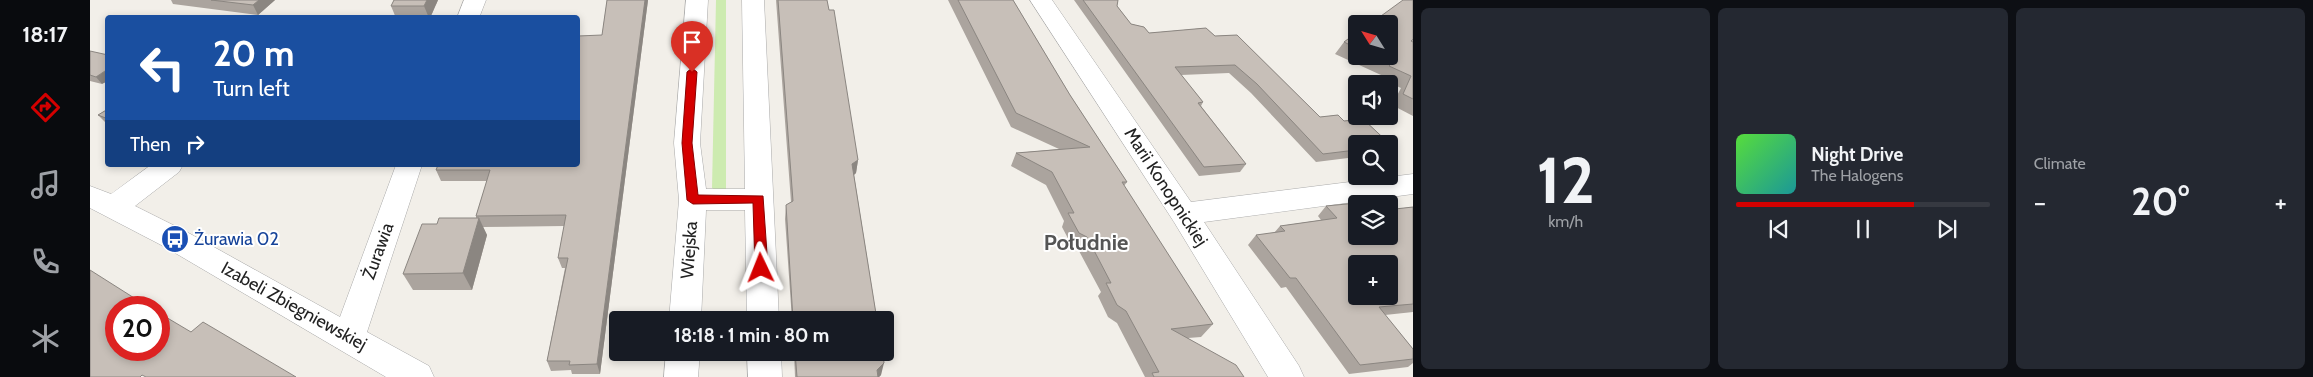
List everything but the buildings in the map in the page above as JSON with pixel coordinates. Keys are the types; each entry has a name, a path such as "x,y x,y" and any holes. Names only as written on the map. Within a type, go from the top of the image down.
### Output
{"street":[{"path":"469,15 475,0"},
{"name":"Wiejska","path":"686,311 693,200 687,143 697,0"},
{"path":"753,0 763,311"},
{"name":"Marii Konopnickiej","path":"1041,0 1184,214 1287,377"},
{"path":"101,202 166,167"},
{"name":"Żurawia","path":"350,337 408,167"},
{"path":"1184,214 1413,184"},
{"path":"693,200 759,199"},
{"name":"Izabeli Zbiegniewskiej","path":"101,202 175,239 350,337 417,377"},
{"path":"681,377 682,361"},
{"path":"764,361 765,377"}],"green space":[{"path":"716,0 726,0 726,192 720,193 712,188"}],"place":[{"name":"Żurawia 02","path":"175,239"}],"district":[{"name":"Południe","path":"1086,242"}],"route":[{"path":"692,72 687,143 693,200 759,199 761,268"}]}
